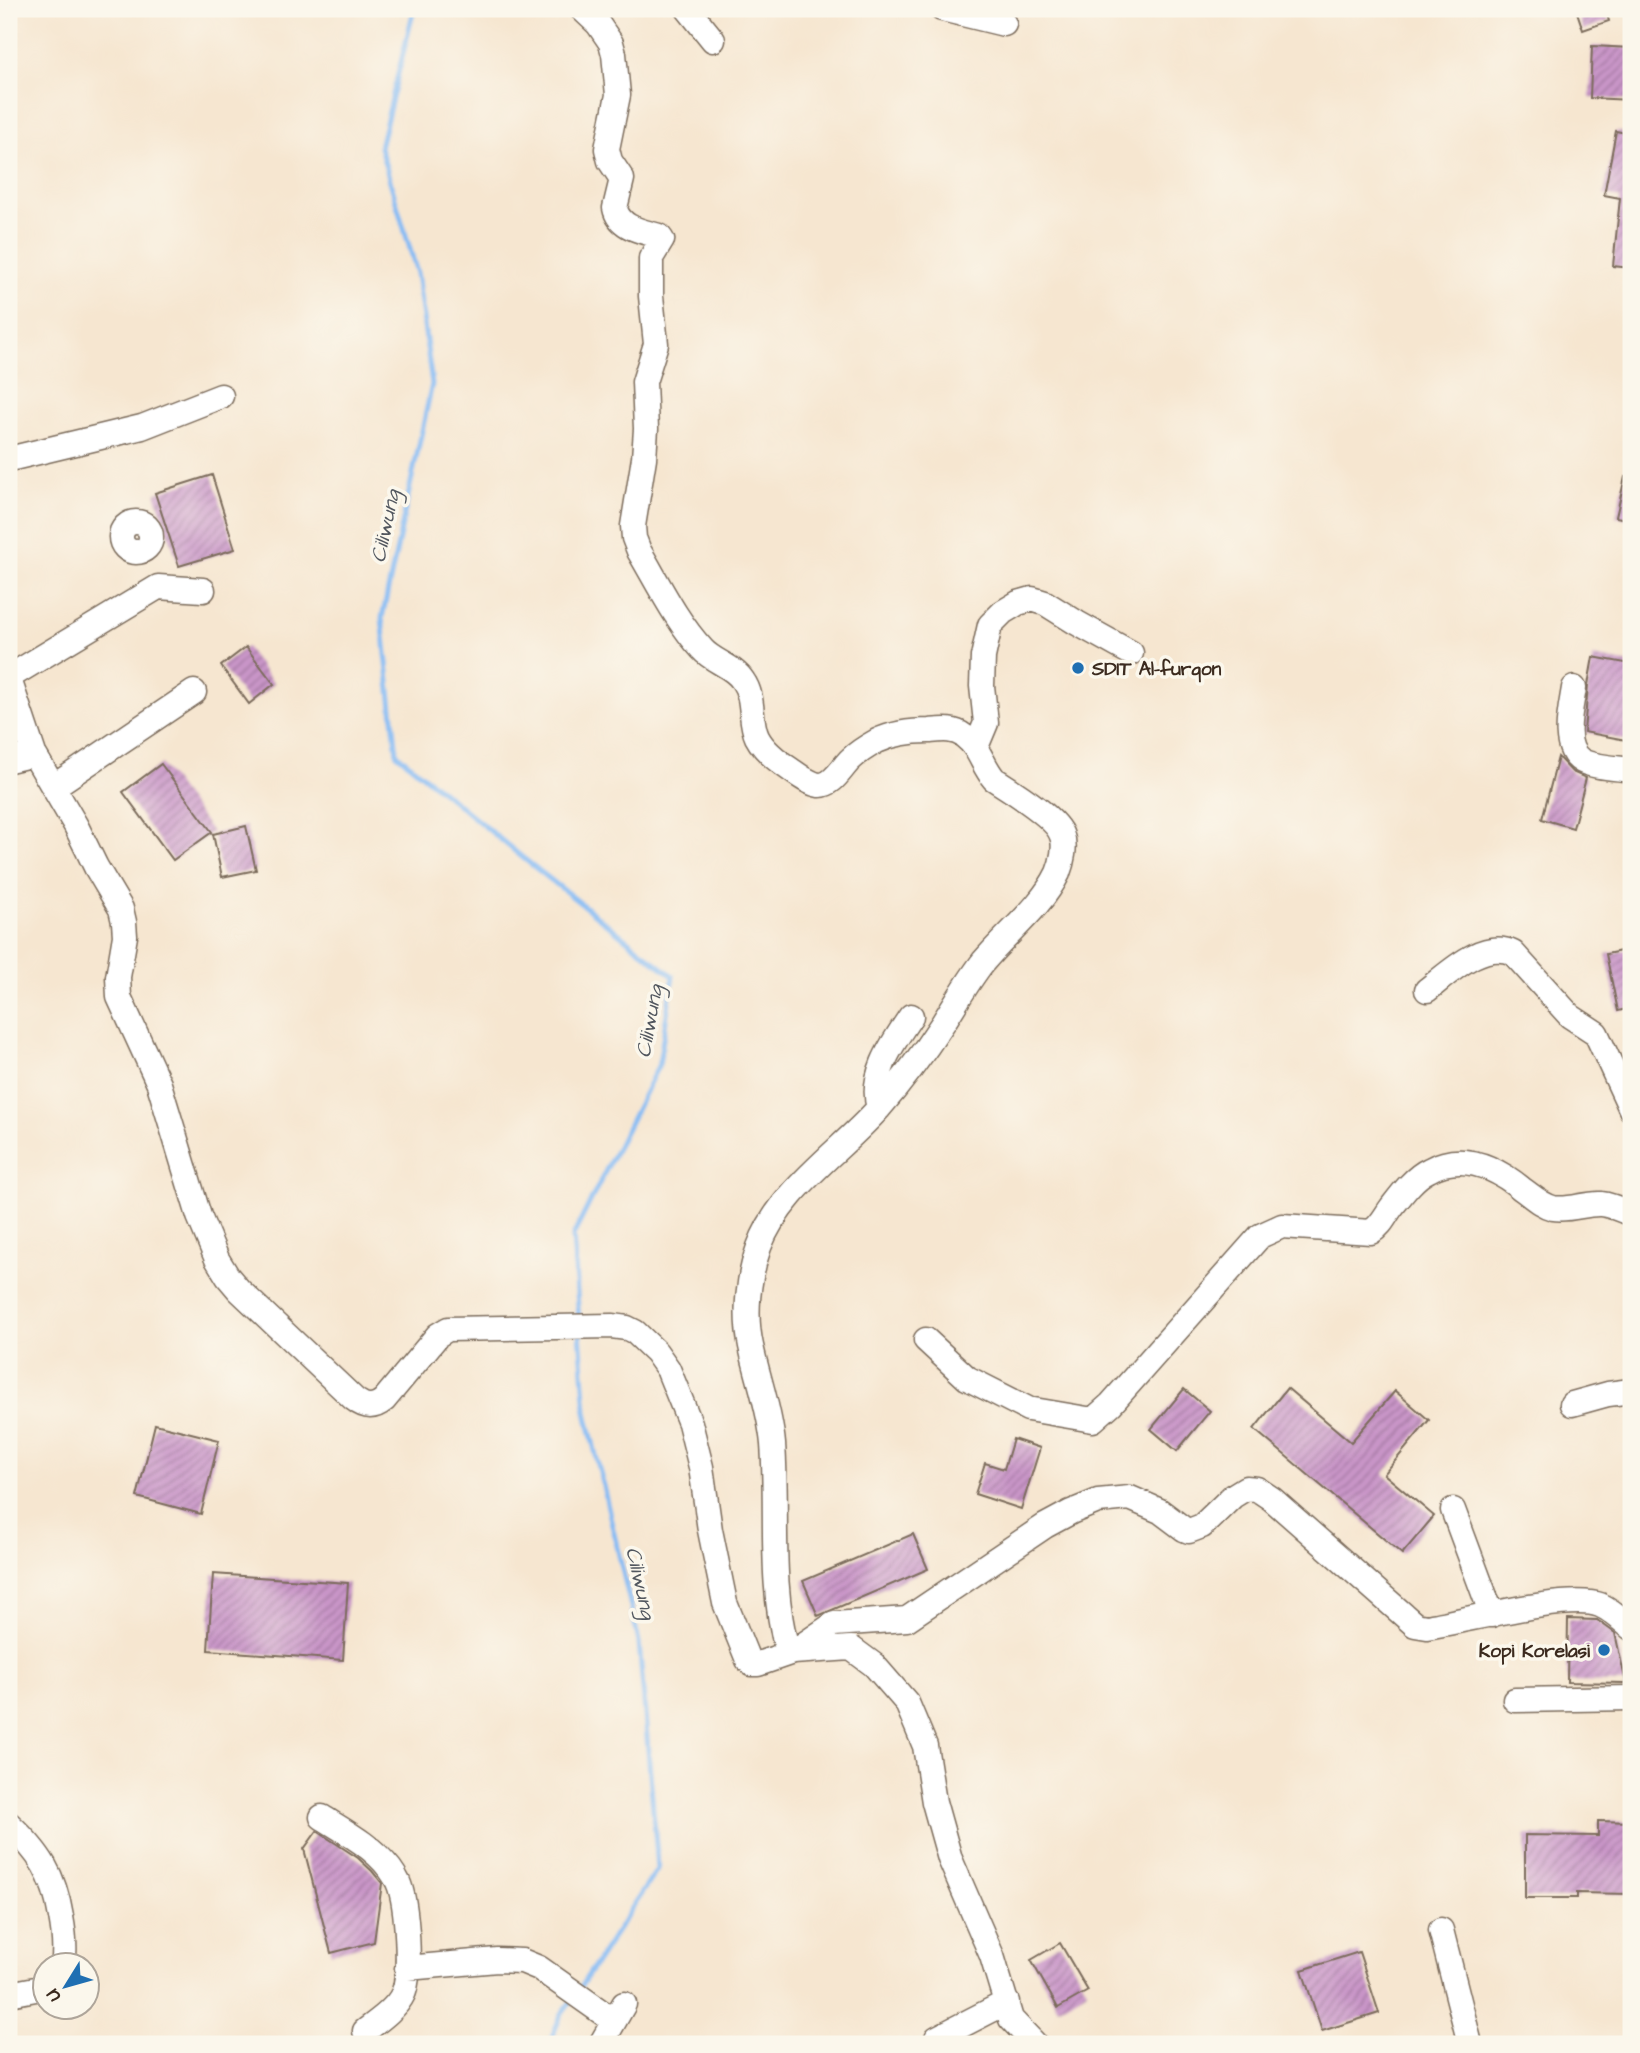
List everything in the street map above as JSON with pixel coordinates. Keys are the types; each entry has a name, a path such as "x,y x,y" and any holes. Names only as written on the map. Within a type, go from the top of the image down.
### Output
{"street":[{"path":"582,9 598,24 611,43 615,64 618,103 607,144 610,161 622,179 615,213 626,226 659,236 662,240 651,258 656,344 644,382 644,458 633,526 639,551 690,636 712,659 744,681 761,743 782,764 812,783 821,785 830,782 852,758 885,738 908,731 951,730 962,734 976,747 995,779 1040,811 1058,827 1063,837 1058,873 1039,902 982,963 942,1025 879,1108 808,1178 778,1213 760,1245 749,1290 749,1338 773,1440 776,1593 787,1650 793,1652"},
{"path":"688,9 713,40"},
{"path":"942,9 1004,24"},
{"path":"9,459 142,427 220,396"},
{"path":"142,551 158,587"},
{"path":"203,590 158,587 9,678 34,754 121,909 125,936 118,978 119,997 159,1084 200,1216 217,1259 239,1290 354,1399 365,1405 375,1406 384,1400 438,1335 448,1329 612,1326 630,1329 649,1345 673,1380 690,1423 701,1467 725,1603 748,1660 752,1664 758,1664 793,1652 851,1648 874,1665 907,1703 925,1746 934,1802 950,1859 992,1956 1011,2019 1035,2044"},
{"path":"976,747 986,723 982,686 983,657 990,625 1003,612 1032,599 1045,603 1131,653"},
{"path":"1574,688 1568,735 1575,753 1585,762 1631,770"},
{"path":"53,787 194,692"},
{"path":"9,761 34,754"},
{"path":"1427,990 1454,969 1484,952 1500,949 1513,953 1563,1010 1596,1033 1631,1109"},
{"path":"879,1108 876,1088 882,1066 911,1016"},
{"path":"926,1340 967,1378 1028,1409 1093,1420 1111,1404 1260,1236 1282,1226 1371,1232 1378,1227 1414,1181 1424,1172 1438,1166 1465,1163 1494,1169 1540,1203 1551,1207 1576,1208 1604,1204 1631,1214"},
{"path":"1572,1404 1631,1391"},
{"path":"793,1652 834,1624 906,1619 1045,1526 1071,1511 1098,1501 1130,1498 1160,1511 1189,1531 1202,1527 1233,1496 1249,1487 1272,1499 1415,1625 1427,1627 1556,1604 1590,1603 1608,1609 1631,1628"},
{"path":"1453,1510 1492,1615"},
{"path":"1515,1700 1631,1698"},
{"path":"322,1817 357,1838 375,1853 398,1881 403,1901 407,1968 402,1996 365,2031"},
{"path":"9,1824 39,1856 52,1880 58,1895 65,1952"},
{"path":"1441,1930 1470,2044"},
{"path":"407,1968 513,1960 539,1968 594,2007 619,2012 601,2044"},
{"path":"9,1994 32,1990"},
{"path":"937,2038 1007,2002"}],"building":[{"path":"1576,9 1605,9 1609,21 1583,30"},
{"path":"1592,46 1631,48 1631,100 1590,98"},
{"path":"1616,131 1631,134 1631,268 1613,266 1620,198 1604,195"},
{"path":"212,475 235,549 179,566 155,493"},
{"path":"1625,477 1631,478 1631,520 1616,517"},
{"path":"246,647 274,684 249,704 221,666"},
{"path":"1593,657 1631,664 1631,741 1584,732"},
{"path":"1558,757 1572,772 1586,778 1573,828 1542,819"},
{"path":"161,764 212,832 173,860 123,792"},
{"path":"246,826 256,870 222,877 213,834"},
{"path":"1631,949 1631,1008 1618,1011 1606,954"},
{"path":"1287,1388 1351,1442 1395,1391 1429,1420 1384,1474 1434,1516 1402,1554 1254,1429"},
{"path":"1184,1389 1210,1411 1177,1451 1151,1429"},
{"path":"155,1424 219,1440 201,1514 137,1497"},
{"path":"1013,1439 1040,1448 1021,1509 975,1494 985,1463 1004,1469"},
{"path":"913,1534 928,1569 818,1616 803,1581"},
{"path":"213,1574 348,1583 343,1660 208,1650"},
{"path":"1568,1619 1597,1620 1615,1633 1626,1683 1567,1682"},
{"path":"1598,1821 1631,1822 1631,1894 1577,1893 1577,1898 1525,1898 1525,1835 1598,1836"},
{"path":"317,1831 358,1858 382,1883 374,1942 331,1953 304,1849"},
{"path":"1060,1943 1088,1991 1058,2008 1031,1960"},
{"path":"1359,1952 1379,2013 1322,2031 1302,1970"}],"waterway":[{"name":"Ciliwung","path":"414,9 380,147 417,273 432,384 382,618 397,754 673,976 659,1064 573,1236 579,1320"},
{"name":"Ciliwung","path":"579,1989 658,1868 639,1642 586,1412 580,1333"},
{"name":"Ciliwung","path":"549,2044 561,2015 572,2000"}],"place":[{"name":"SDIT Al-furqon","path":"1078,668"},
{"name":"Kopi Korelasi","path":"1604,1650"}]}
